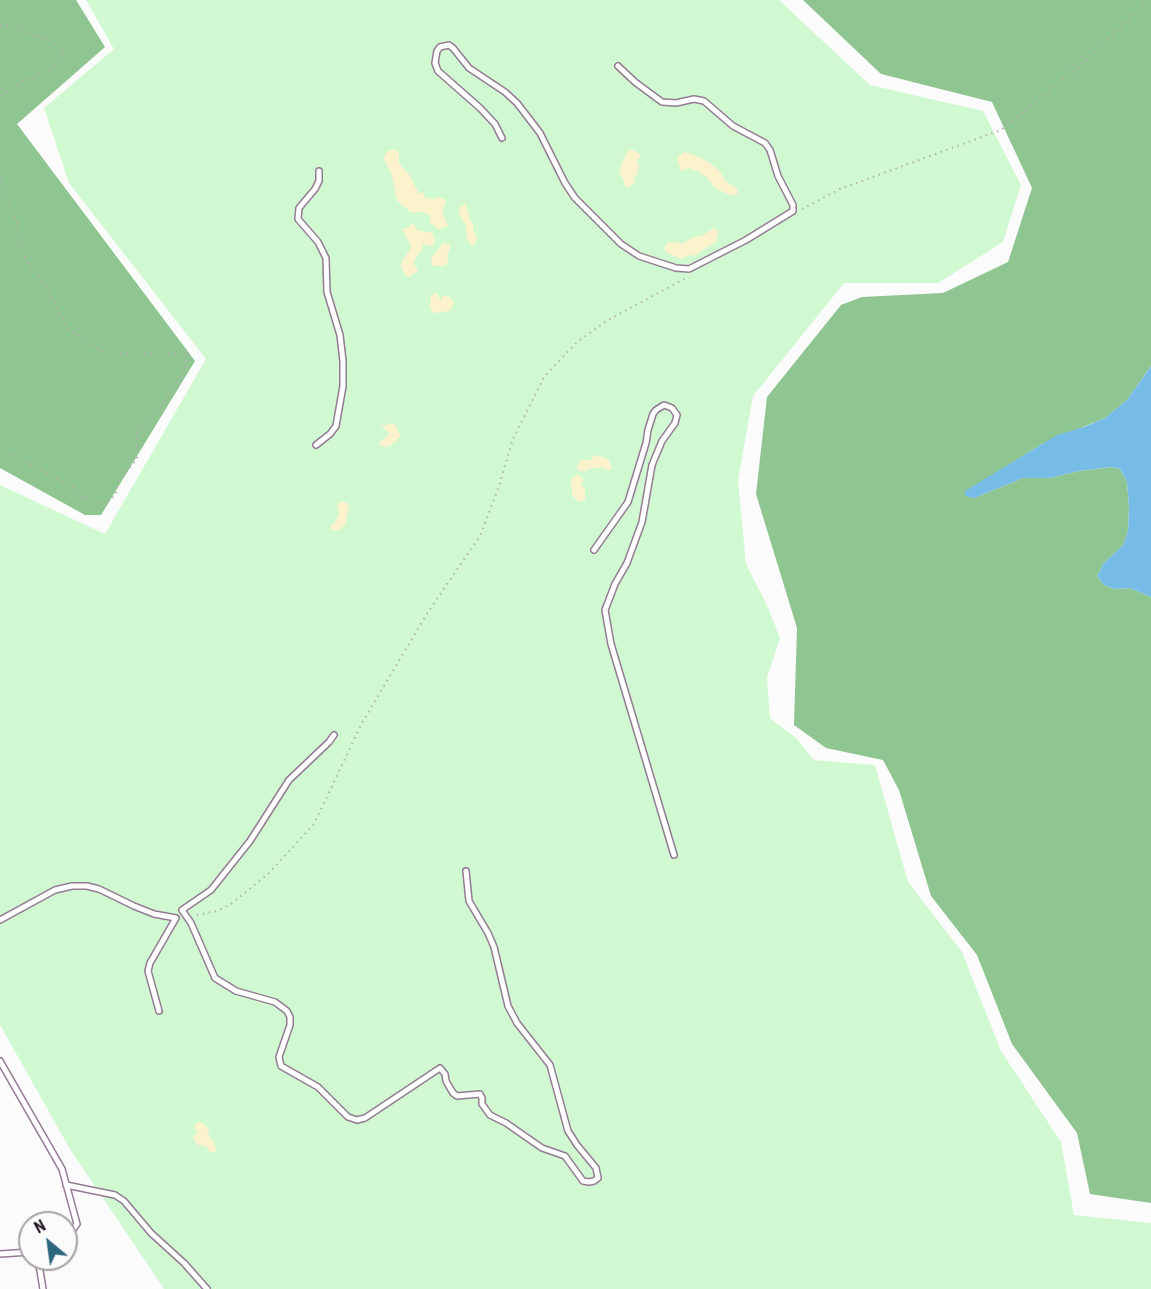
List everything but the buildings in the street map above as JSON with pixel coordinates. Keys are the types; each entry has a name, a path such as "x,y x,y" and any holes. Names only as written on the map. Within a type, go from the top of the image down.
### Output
{"lane":[{"path":"502,138 495,124 480,108 438,71 435,63 440,47 449,45 470,68 517,103 540,133 564,183 575,198 621,244 639,255 676,268 689,269 736,246 793,211 793,205 765,143 733,126 704,101 694,99 676,103 663,102 635,82 618,66"},
{"path":"315,445 330,434 336,426 343,386 340,335 327,292 326,258 318,242 298,219 299,208 315,189 320,171"},
{"path":"594,550 628,502 653,414 664,405 672,408 676,415 675,423 662,441 652,465 642,522 627,563 615,584 605,610 611,644 674,855"},
{"path":"334,735 289,780 250,841 211,890 182,910 215,978 236,991 275,1002 287,1011 290,1025 279,1057 281,1066 318,1088 348,1117 357,1120 365,1118 440,1068 453,1093 457,1096 480,1094 482,1104 490,1115 506,1123 542,1148 565,1156 583,1181 594,1181 598,1178 596,1168 568,1131 550,1065 517,1023 507,1006 494,947 469,901 466,871"},
{"path":"1,918 55,890 72,886 87,886 99,889 154,914 176,918 150,963 148,971 159,1011"},
{"path":"0,1060 62,1168 73,1211"},
{"path":"66,1185 115,1195 124,1201 151,1233 184,1263 207,1289"},
{"path":"0,1254 18,1253"},
{"path":"40,1271 43,1289"}],"path":[{"path":"802,209 840,189 1001,130 1089,58 1149,0"},
{"path":"0,26 19,27 33,36 49,38 63,51 59,66 20,82 0,98"},
{"path":"0,177 3,191 17,222 28,263 44,282 67,328 107,354 186,354 186,368 163,404 137,430 137,459 118,482 116,494 105,506 82,497 73,487 0,448"},
{"path":"187,917 217,911 231,904 268,874 314,824 362,723 429,612 480,536 498,489 513,439 544,378 577,342 608,320 688,278"}],"green space":[{"path":"0,0 76,0 105,47 17,124 195,361 101,515 85,515 0,468"},
{"path":"86,0 779,0 870,85 983,111 1021,185 1003,242 938,283 844,283 753,396 738,480 746,564 766,603 780,638 767,678 770,718 796,738 814,760 875,765 908,882 962,952 1001,1051 1061,1142 1074,1215 1151,1223 1151,1289 164,1289 70,1149 0,1025 0,485 105,534 206,359 69,183 44,108 114,49"},
{"path":"803,0 1151,0 1151,366 1127,400 1105,418 1042,444 999,471 974,498 1023,478 1049,478 1111,467 1120,469 1127,482 1128,531 1123,545 1104,563 1097,576 1104,585 1115,589 1130,588 1151,597 1151,1203 1090,1194 1077,1133 1012,1044 977,955 931,896 899,790 883,760 826,748 794,725 797,628 756,494 767,397 841,305 862,297 943,293 1008,262 1032,188 992,102 881,74"}],"sand":[{"path":"632,149 641,155 637,162 639,166 634,178 635,183 628,188 624,185 620,174 621,164 628,151"},
{"path":"389,150 396,150 399,153 399,163 410,176 419,194 423,192 425,198 439,197 446,200 442,213 448,226 439,229 430,222 430,216 424,212 411,212 397,201 392,175 383,158"},
{"path":"684,152 700,157 714,166 723,175 725,181 735,187 737,194 733,196 714,187 709,179 699,172 689,168 681,171 677,158"},
{"path":"466,204 476,235 476,242 472,246 467,239 466,225 459,210"},
{"path":"412,223 416,230 433,233 435,241 432,246 422,244 423,248 413,263 417,272 409,277 401,267 411,246 402,229 410,227"},
{"path":"714,228 718,236 715,242 696,255 682,259 667,253 664,248 667,243 681,244"},
{"path":"443,243 451,245 447,256 449,260 445,266 434,266 431,263 432,257"},
{"path":"438,294 440,300 443,295 454,302 450,311 433,313 430,308 431,296"},
{"path":"394,423 401,436 390,446 383,447 380,441 389,433 381,426"},
{"path":"595,455 608,459 612,468 608,471 605,468 591,468 587,471 578,471 577,466 581,460 590,460"},
{"path":"577,475 583,478 581,485 585,489 585,500 579,502 572,495 571,479"},
{"path":"342,501 349,504 346,523 341,529 332,531 330,526 335,523 339,513 337,505"},
{"path":"198,1122 210,1130 207,1133 216,1147 215,1152 210,1152 206,1146 198,1145 193,1139 198,1133 194,1126"}],"water":[{"path":"1151,366 1151,597 1130,588 1115,589 1104,585 1097,576 1104,563 1123,545 1128,531 1127,482 1120,469 1111,467 1049,478 1023,478 974,498 965,496 965,491 1057,435 1105,418 1127,400"}]}
